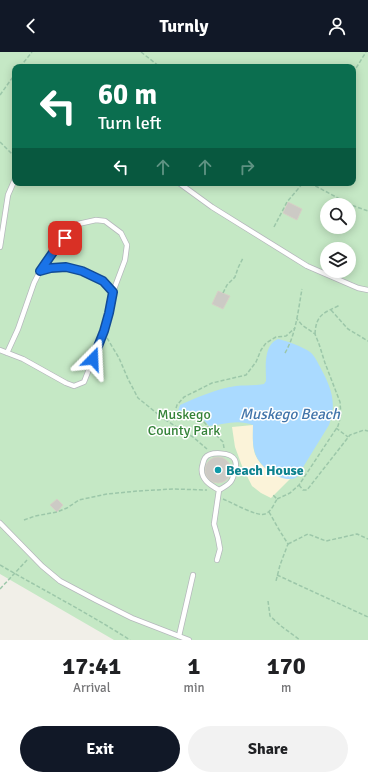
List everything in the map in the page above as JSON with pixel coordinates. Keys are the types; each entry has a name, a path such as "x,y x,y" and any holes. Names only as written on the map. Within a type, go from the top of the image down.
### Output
{"lane":[{"path":"0,247 8,195 12,186"},
{"path":"183,186 212,207 307,266 358,288 368,290"},
{"path":"0,350 7,353 23,358 66,383 74,386 84,382 104,331 113,292 125,260 127,245 121,233 105,221 96,220 78,224 74,228 56,248 40,271 34,283 18,329 7,353"},
{"path":"40,271 51,268 66,267 82,271 103,281 113,292"},
{"path":"225,454 232,456 236,465 232,480 227,486 219,490 208,484 201,471 205,458 209,455 225,454"},
{"path":"218,560 220,549 214,524 219,490"},
{"path":"0,522 31,556 60,580 132,618 189,640"},
{"path":"179,636 192,575"}],"path":[{"path":"22,64 32,52"},
{"path":"142,52 156,64"},
{"path":"356,68 366,52"},
{"path":"0,95 12,78"},
{"path":"0,142 12,154"},
{"path":"274,227 287,202 300,186"},
{"path":"316,186 351,205 368,211"},
{"path":"224,293 227,285 235,278 243,258"},
{"path":"285,353 291,343 295,328 302,289"},
{"path":"218,498 254,513 266,514 269,512 277,499 290,493 299,485 336,428 341,416 340,402 315,334 316,324 320,316 340,304"},
{"path":"331,310 348,329 368,341"},
{"path":"297,319 302,325 315,334"},
{"path":"183,419 176,415 175,412 177,405 184,397 212,383 246,375 252,369 266,343 276,337 286,336 295,328"},
{"path":"104,331 138,398 164,419 193,437 214,454"},
{"path":"164,419 183,419 193,416 202,420 223,442 225,454"},
{"path":"336,428 348,437"},
{"path":"299,485 303,490 307,490 350,435 364,430 368,431"},
{"path":"24,520 35,516 57,512 79,500 108,494 172,489 219,490"},
{"path":"273,495 277,499"},
{"path":"269,512 288,544"},
{"path":"276,581 288,544 308,534 326,541 357,534 368,539"},
{"path":"0,589 31,556"},
{"path":"0,565 103,623 130,640"},
{"path":"277,575 368,618"},
{"path":"268,601 270,616 300,640"}],"green space":[{"name":"Muskego County Park","path":"0,52 368,52 368,640 114,640 0,574"}],"sand":[{"path":"253,425 253,447 261,464 274,474 290,479 271,498 252,486 235,447 232,427"}],"water":[{"name":"Muskego Beach","path":"278,339 299,346 313,355 326,380 332,394 333,401 332,417 329,425 297,477 292,479 286,479 275,475 260,463 254,450 253,425 236,422 209,426 203,419 194,415 185,418 179,416 178,411 180,405 214,391 236,386 264,384 266,381 266,357 270,346"}],"building":[{"path":"288,202 302,209 297,220 283,213"},
{"path":"218,291 230,296 223,309 212,304"},
{"name":"Beach House","path":"218,457 227,461 231,470 227,479 218,483 209,479 205,470 209,461"},
{"path":"57,499 63,505 57,512 50,505"}],"place":[{"name":"Beach House","path":"218,470"}],"route":[{"path":"65,238 40,271 51,268 66,267 82,271 103,281 113,292 104,331 93,359"}]}
